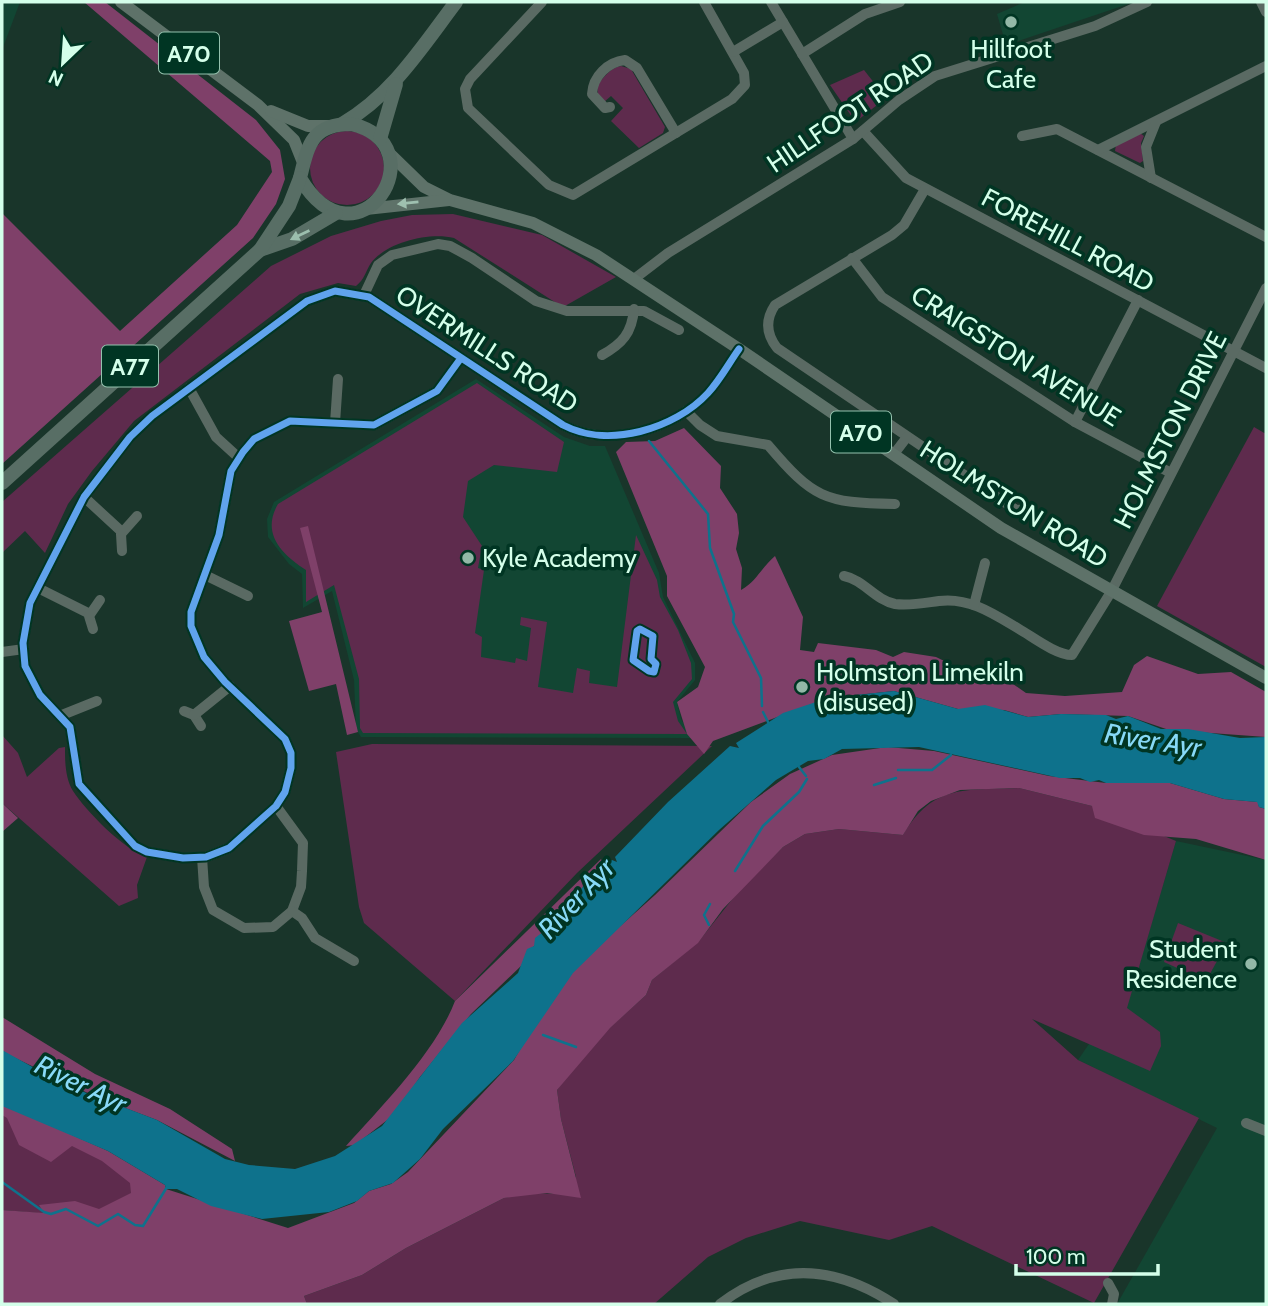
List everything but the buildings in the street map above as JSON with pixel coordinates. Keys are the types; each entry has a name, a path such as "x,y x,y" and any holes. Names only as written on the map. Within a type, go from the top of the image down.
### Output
{"highway":[{"path":"302,160 311,141 367,110 400,77 456,2"},
{"path":"380,139 400,77"},
{"path":"337,125 362,126 380,139 388,152 392,167 389,185 384,194 366,209"},
{"name":"A77","path":"2,483 260,250 289,206 300,178 302,160"},
{"path":"300,178 317,203 336,212"},
{"name":"A77","path":"260,250 292,239 336,212 348,214 366,209"}],"main road":[{"name":"A70","path":"121,2 258,105 294,140 302,160"},
{"name":"A70","path":"258,105 287,120 308,126 337,125"},
{"name":"A70","path":"388,152 424,187 450,201"},
{"name":"A70","path":"366,209 450,201"},
{"name":"HOLMSTON ROAD","path":"450,201 533,223 561,235 634,279 740,349 1002,528 1266,678"}],"street":[{"path":"542,2 470,79 465,89 465,100 477,117 549,185 573,195 732,99 745,85 744,73 704,2"},
{"path":"771,2 853,139"},
{"path":"802,54 865,14 900,2"},
{"name":"HILLFOOT ROAD","path":"634,279 668,253 853,139 899,100 951,69 1094,26 1147,2"},
{"path":"1261,2 1266,12"},
{"path":"733,52 783,22"},
{"path":"610,107 605,108 598,103 592,94 592,87 595,79 615,61 625,60 637,68 676,133"},
{"path":"1098,150 1266,66"},
{"path":"1152,178 1145,154 1146,141 1156,122"},
{"path":"1022,136 1057,130 1266,237"},
{"name":"FOREHILL ROAD","path":"863,131 892,166 925,189 1266,368"},
{"path":"852,258 905,225 925,189"},
{"path":"365,295 378,265 392,254 438,244 461,252 536,300 567,311 644,311 679,330"},
{"name":"HOLMSTON ROAD","path":"852,258 775,305 768,319 768,330 777,348 1016,510 1029,509"},
{"name":"CRAIGSTON AVENUE","path":"852,258 882,297 1075,422 1171,473"},
{"name":"HOLMSTON DRIVE","path":"974,605 1054,649 1072,654 1111,592 1266,288"},
{"name":"OVERMILLS ROAD","path":"230,686 274,726 288,747 291,768 285,792 276,806 229,848 202,857 147,852 121,834 79,784 71,727 34,685 26,666 25,625 37,588 84,497 130,437 189,388 307,301 335,291 365,295 575,431 594,435 643,431 686,411 709,393 740,349"},
{"path":"1075,422 1139,300"},
{"path":"602,355 622,344 633,323 634,309"},
{"path":"201,726 189,713 230,686 204,657 191,626 191,612 219,535 231,471 239,458 254,439 275,426 290,421 374,425 437,391 461,358"},
{"path":"335,423 338,379"},
{"path":"189,388 216,437 239,458"},
{"path":"337,397 349,398"},
{"path":"686,411 700,425 717,436 768,445 802,484 815,491 858,503 895,504"},
{"path":"894,454 907,437"},
{"path":"84,497 122,532"},
{"path":"122,551 122,532 137,516"},
{"path":"844,576 854,578 882,600 898,604 941,600 974,605 985,563"},
{"path":"205,575 248,596"},
{"path":"37,588 90,614"},
{"path":"93,629 90,614 100,600"},
{"path":"2,652 24,649"},
{"path":"62,715 97,701"},
{"path":"202,857 204,887 213,910 223,919 244,928 273,927 292,911 301,887 303,843 276,806"},
{"path":"292,911 302,918 314,938 354,961"},
{"path":"344,956 350,943"},
{"path":"1246,1124 1266,1131"},
{"path":"720,1304 755,1283 777,1276 809,1273 859,1283 894,1304"},
{"path":"1108,1283 1114,1294 1112,1304"}],"shaded area":[{"path":"2,2 20,2 2,50"},
{"path":"84,2 105,2 256,120 280,150 285,179 276,204 253,238 2,464 2,213 120,331 237,225 272,172 270,161"},
{"path":"1025,2 1134,2 1006,45 997,14"},
{"path":"621,66 631,69 665,127 663,133 639,148 611,121 623,108 611,96 604,102 598,95 597,86 602,79"},
{"path":"864,70 886,98 858,120 852,117 830,85"},
{"path":"347,131 368,137 378,147 384,168 378,189 368,199 347,205 326,199 316,189 310,168 316,147 326,137"},
{"path":"1140,133 1144,136 1141,143 1143,161 1140,163 1115,151 1116,144"},
{"path":"453,214 542,235 616,277 561,306 454,238 433,236 398,244 387,249 371,263 356,286 338,283 300,294 134,421 68,504 45,553 25,531 2,553 2,502 271,266 331,236 381,221 412,215"},
{"name":"Kyle Academy","path":"476,379 564,437 590,446 605,446 659,573 663,597 695,663 695,680 677,702 681,719 694,738 361,737 356,729 354,680 332,591 303,608 302,574 289,564 268,537 267,519 274,502"},
{"name":"Kyle Academy","path":"477,383 564,442 557,472 494,465 468,481 463,517 482,546 478,568 484,570 475,633 482,637 481,657 515,663 516,658 527,661 531,628 520,625 521,617 547,622 538,687 573,693 577,668 590,671 589,683 617,687 636,535 657,580 660,597 678,630 691,663 692,679 673,702 678,721 687,734 363,733 360,728 359,679 334,585 306,602 306,570 276,542 273,515 278,504"},
{"path":"1254,427 1266,434 1266,667 1157,606"},
{"path":"684,428 721,466 720,488 737,514 739,533 736,549 742,568 741,590 751,583 775,556 803,617 800,650 814,652 818,643 876,650 893,657 904,652 936,657 967,672 1000,675 1026,693 1065,696 1122,692 1134,665 1147,656 1198,674 1231,672 1266,692 1266,737 1169,730 1128,716 1061,714 1028,717 1004,710 958,709 894,691 828,698 713,741 704,754 687,734 677,702 698,687 705,667 667,596 667,576 616,452 626,442 655,441"},
{"path":"308,526 358,732 347,735 336,684 309,691 289,621 322,612 300,528"},
{"path":"2,735 18,753 27,777 59,748 65,747 68,781 73,791 96,819 117,838 147,857 137,885 138,898 119,906 2,803"},
{"path":"372,744 712,746 577,873 455,1001 364,923 359,907 336,752"},
{"path":"887,747 934,751 1049,776 1106,783 1170,783 1224,799 1258,802 1259,807 1266,809 1266,860 1196,839 1144,835 1095,818 1092,806 1019,788 960,790 931,801 918,811 903,835 839,829 805,834 783,847 723,909 698,943 652,980 646,995 610,1028 557,1090 561,1119 581,1198 547,1193 504,1198 406,1248 362,1275 304,1296 307,1304 2,1304 2,1210 44,1213 39,1205 75,1201 99,1209 131,1193 130,1183 102,1161 72,1146 51,1162 19,1145 7,1118 2,1115 2,1104 108,1151 165,1185 166,1189 288,1228 354,1203 369,1191 391,1184 408,1172 514,1060 559,981 655,895 751,802 790,774 832,755"},
{"path":"1019,788 1092,806 1176,841 1127,1008 1160,1032 1161,1046 1150,1071 1032,1019 1078,1060 1199,1118 1094,1303 932,1226 889,1240 800,1221 746,1238 708,1257 654,1304 307,1304 304,1296 362,1275 406,1248 504,1198 527,1193 566,1194 576,1177 561,1119 557,1090 585,1050 646,995 652,980 699,941 742,887 783,847 805,834 839,829 903,835 915,818 939,798 967,790"},
{"path":"2,803 18,818 2,832"},
{"path":"1176,841 1266,860 1266,1304 1117,1304 1217,1128 1078,1060 1122,1007 1135,979"},
{"path":"601,859 605,867 584,885 573,904 534,946 521,966 471,1014 420,1077 395,1114 355,1145 346,1146 422,1058 455,1001"},
{"path":"1178,923 1227,943 1206,981 1164,962"},
{"path":"2,1017 95,1074 170,1109 232,1149 235,1161 157,1120 96,1097 7,1054 2,1050"},
{"path":"2,1108 138,1169 159,1184 147,1222 2,1210"}],"water":[{"name":"River Ayr","path":"894,691 958,709 985,705 1028,717 1061,714 1106,715 1116,719 1128,716 1161,729 1188,729 1240,738 1266,737 1266,809 1259,807 1257,802 1224,799 1170,783 1106,783 1099,780 1090,782 1080,778 1060,778 919,747 842,749 824,759 808,761 776,780 719,830 573,973 513,1061 443,1129 420,1159 393,1183 369,1191 357,1201 329,1212 262,1219 211,1206 177,1189 166,1189 165,1185 108,1151 2,1106 2,1050 63,1084 157,1120 225,1159 249,1165 295,1169 335,1156 382,1126 462,1023 518,973 527,949 534,946 535,938 561,918 584,885 612,860 617,862 615,857 668,802 730,746 739,748 736,743 783,713 828,698"}],"waterway":[{"path":"649,441 708,514 710,548 734,614 733,622 761,678 762,706"},
{"path":"763,712 769,724"},
{"path":"898,770 932,770 951,755"},
{"path":"799,767 806,776"},
{"path":"874,785 896,778"},
{"path":"735,871 763,826 799,792 807,779"},
{"path":"709,925 704,915 710,904"},
{"path":"543,1035 576,1047"},
{"path":"2,1182 44,1212 51,1214 66,1209 98,1226 118,1214 135,1225 143,1226 167,1187"}],"cycle path":[{"path":"461,358 437,391 374,425 290,421 254,439 243,452 231,471 219,535 191,612 191,626 204,657 225,682 285,739 291,753 291,768 285,792 276,806 229,848 206,857 183,858 147,852 135,846 79,784 70,727 40,695 25,666 23,643 30,603 84,497 130,437 152,416 307,301 335,291 369,297 563,425 600,435 640,432 678,417 708,393 739,349"},
{"path":"640,629 653,636 651,659 656,664 654,672 633,660 637,631 640,629"}],"place":[{"name":"Hillfoot Cafe","path":"1011,22"},
{"name":"Kyle Academy","path":"468,558"},
{"name":"Holmston Limekiln (disused)","path":"802,687"},
{"name":"Student Residence","path":"1251,964"}]}
